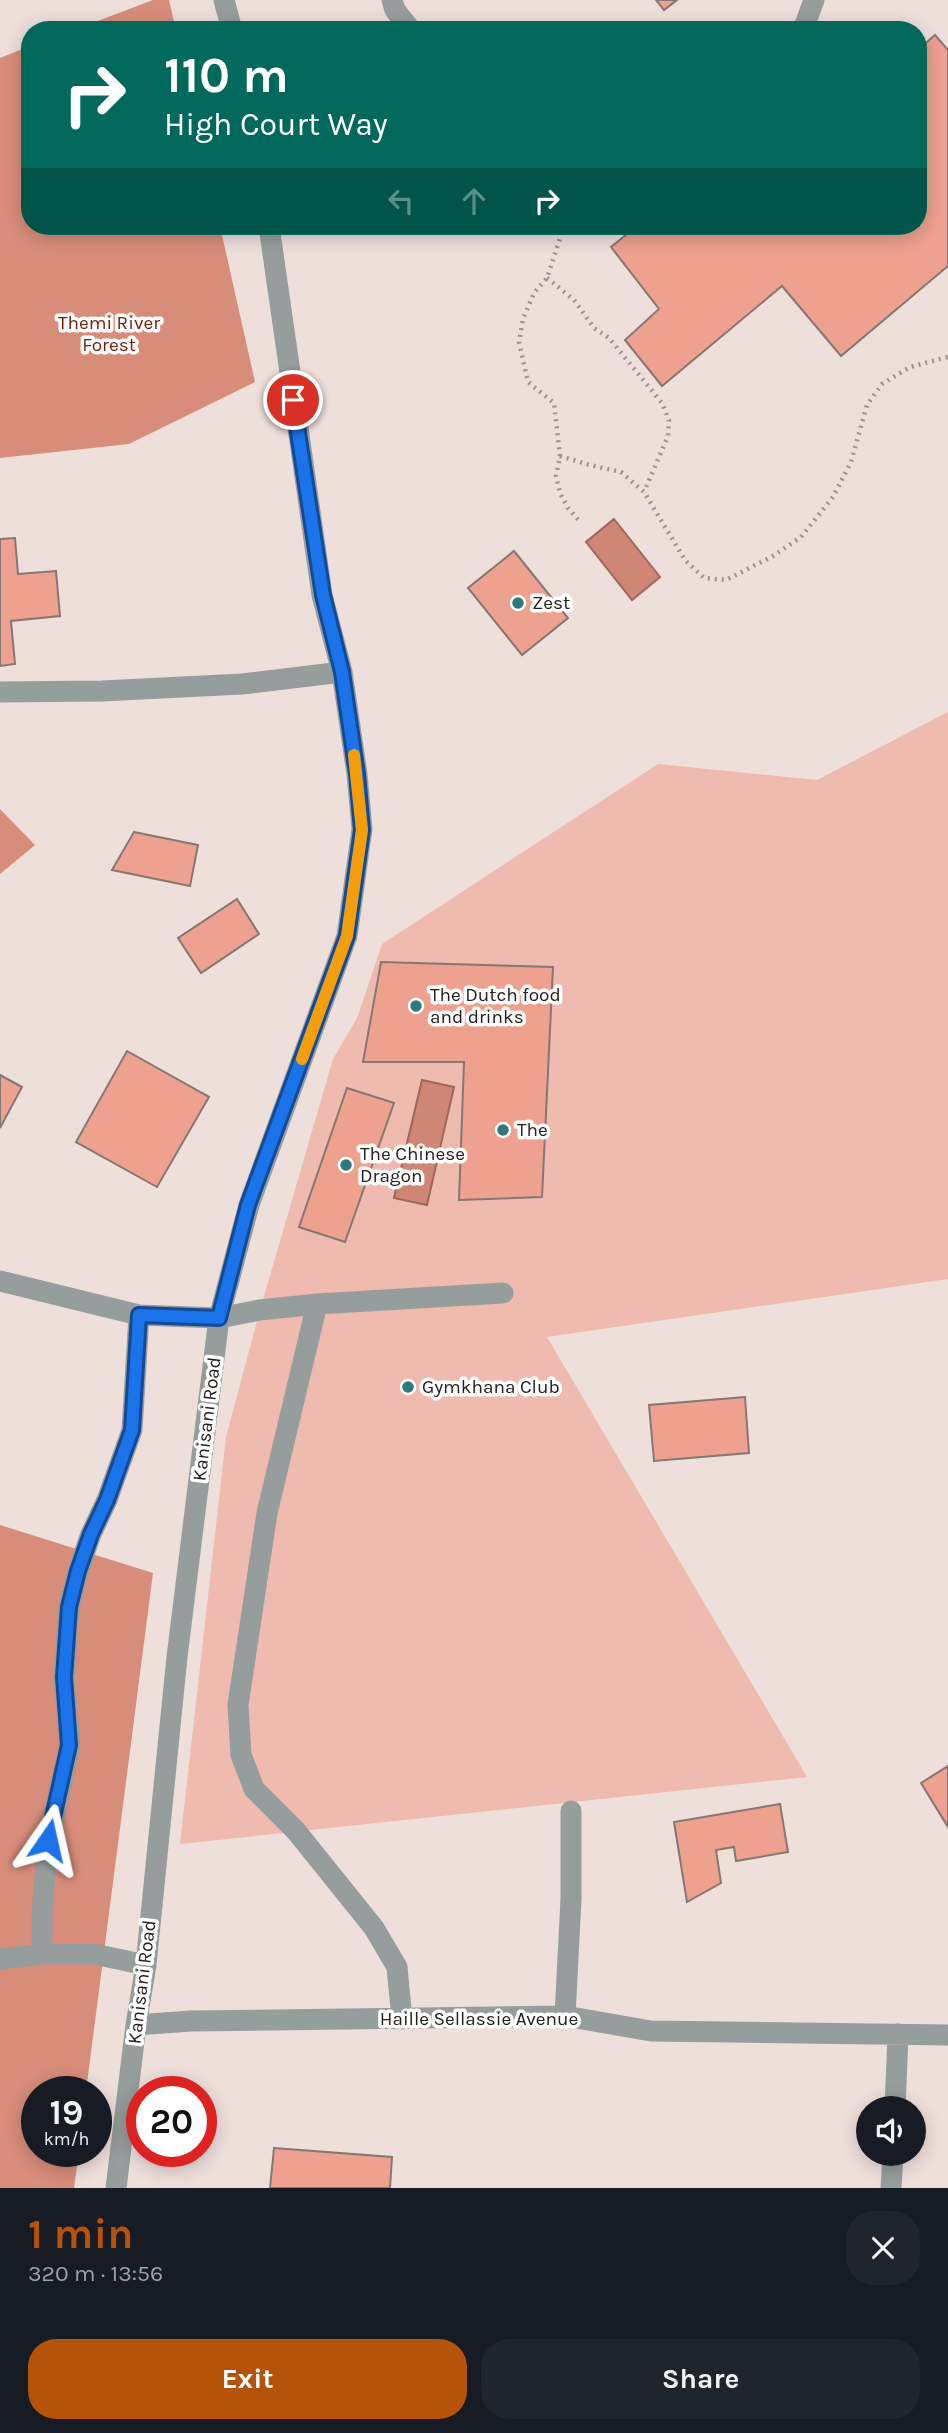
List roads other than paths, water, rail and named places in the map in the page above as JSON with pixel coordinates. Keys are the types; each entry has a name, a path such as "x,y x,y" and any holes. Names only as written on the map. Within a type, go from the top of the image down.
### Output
{"street":[{"path":"225,0 230,21"},
{"path":"392,0 395,10 404,21"},
{"path":"806,21 814,0"},
{"name":"Kanisani Road","path":"116,2188 146,1965 177,1657 219,1318 248,1205 347,936 362,830 342,672 323,595 270,235"},
{"path":"0,692 102,691 242,684 342,672"},
{"path":"0,1281 139,1315 219,1318 260,1310 317,1304 503,1293"},
{"path":"317,1304 267,1513 238,1705 240,1755 254,1789 296,1831 374,1928 397,1968 402,2019"},
{"path":"42,1954 42,1911 48,1840 69,1745 64,1677 69,1607 86,1546 107,1500 132,1430 139,1315"},
{"path":"565,2016 571,1899 571,1811"},
{"path":"0,1959 42,1954 94,1954 146,1965"},
{"name":"Haille Sellassie Avenue","path":"136,2025 191,2021 565,2016 650,2031 948,2035"},
{"path":"896,2096 898,2034"},
{"path":"891,2188 892,2166"}],"place":[{"name":"Zest","path":"518,603"},
{"name":"The Dutch food and drinks","path":"416,1006"},
{"name":"The","path":"503,1130"},
{"name":"The Chinese Dragon","path":"346,1165"},
{"name":"Gymkhana Club","path":"408,1387"}],"park label":[{"name":"Themi River Forest","path":"109,334"}]}
